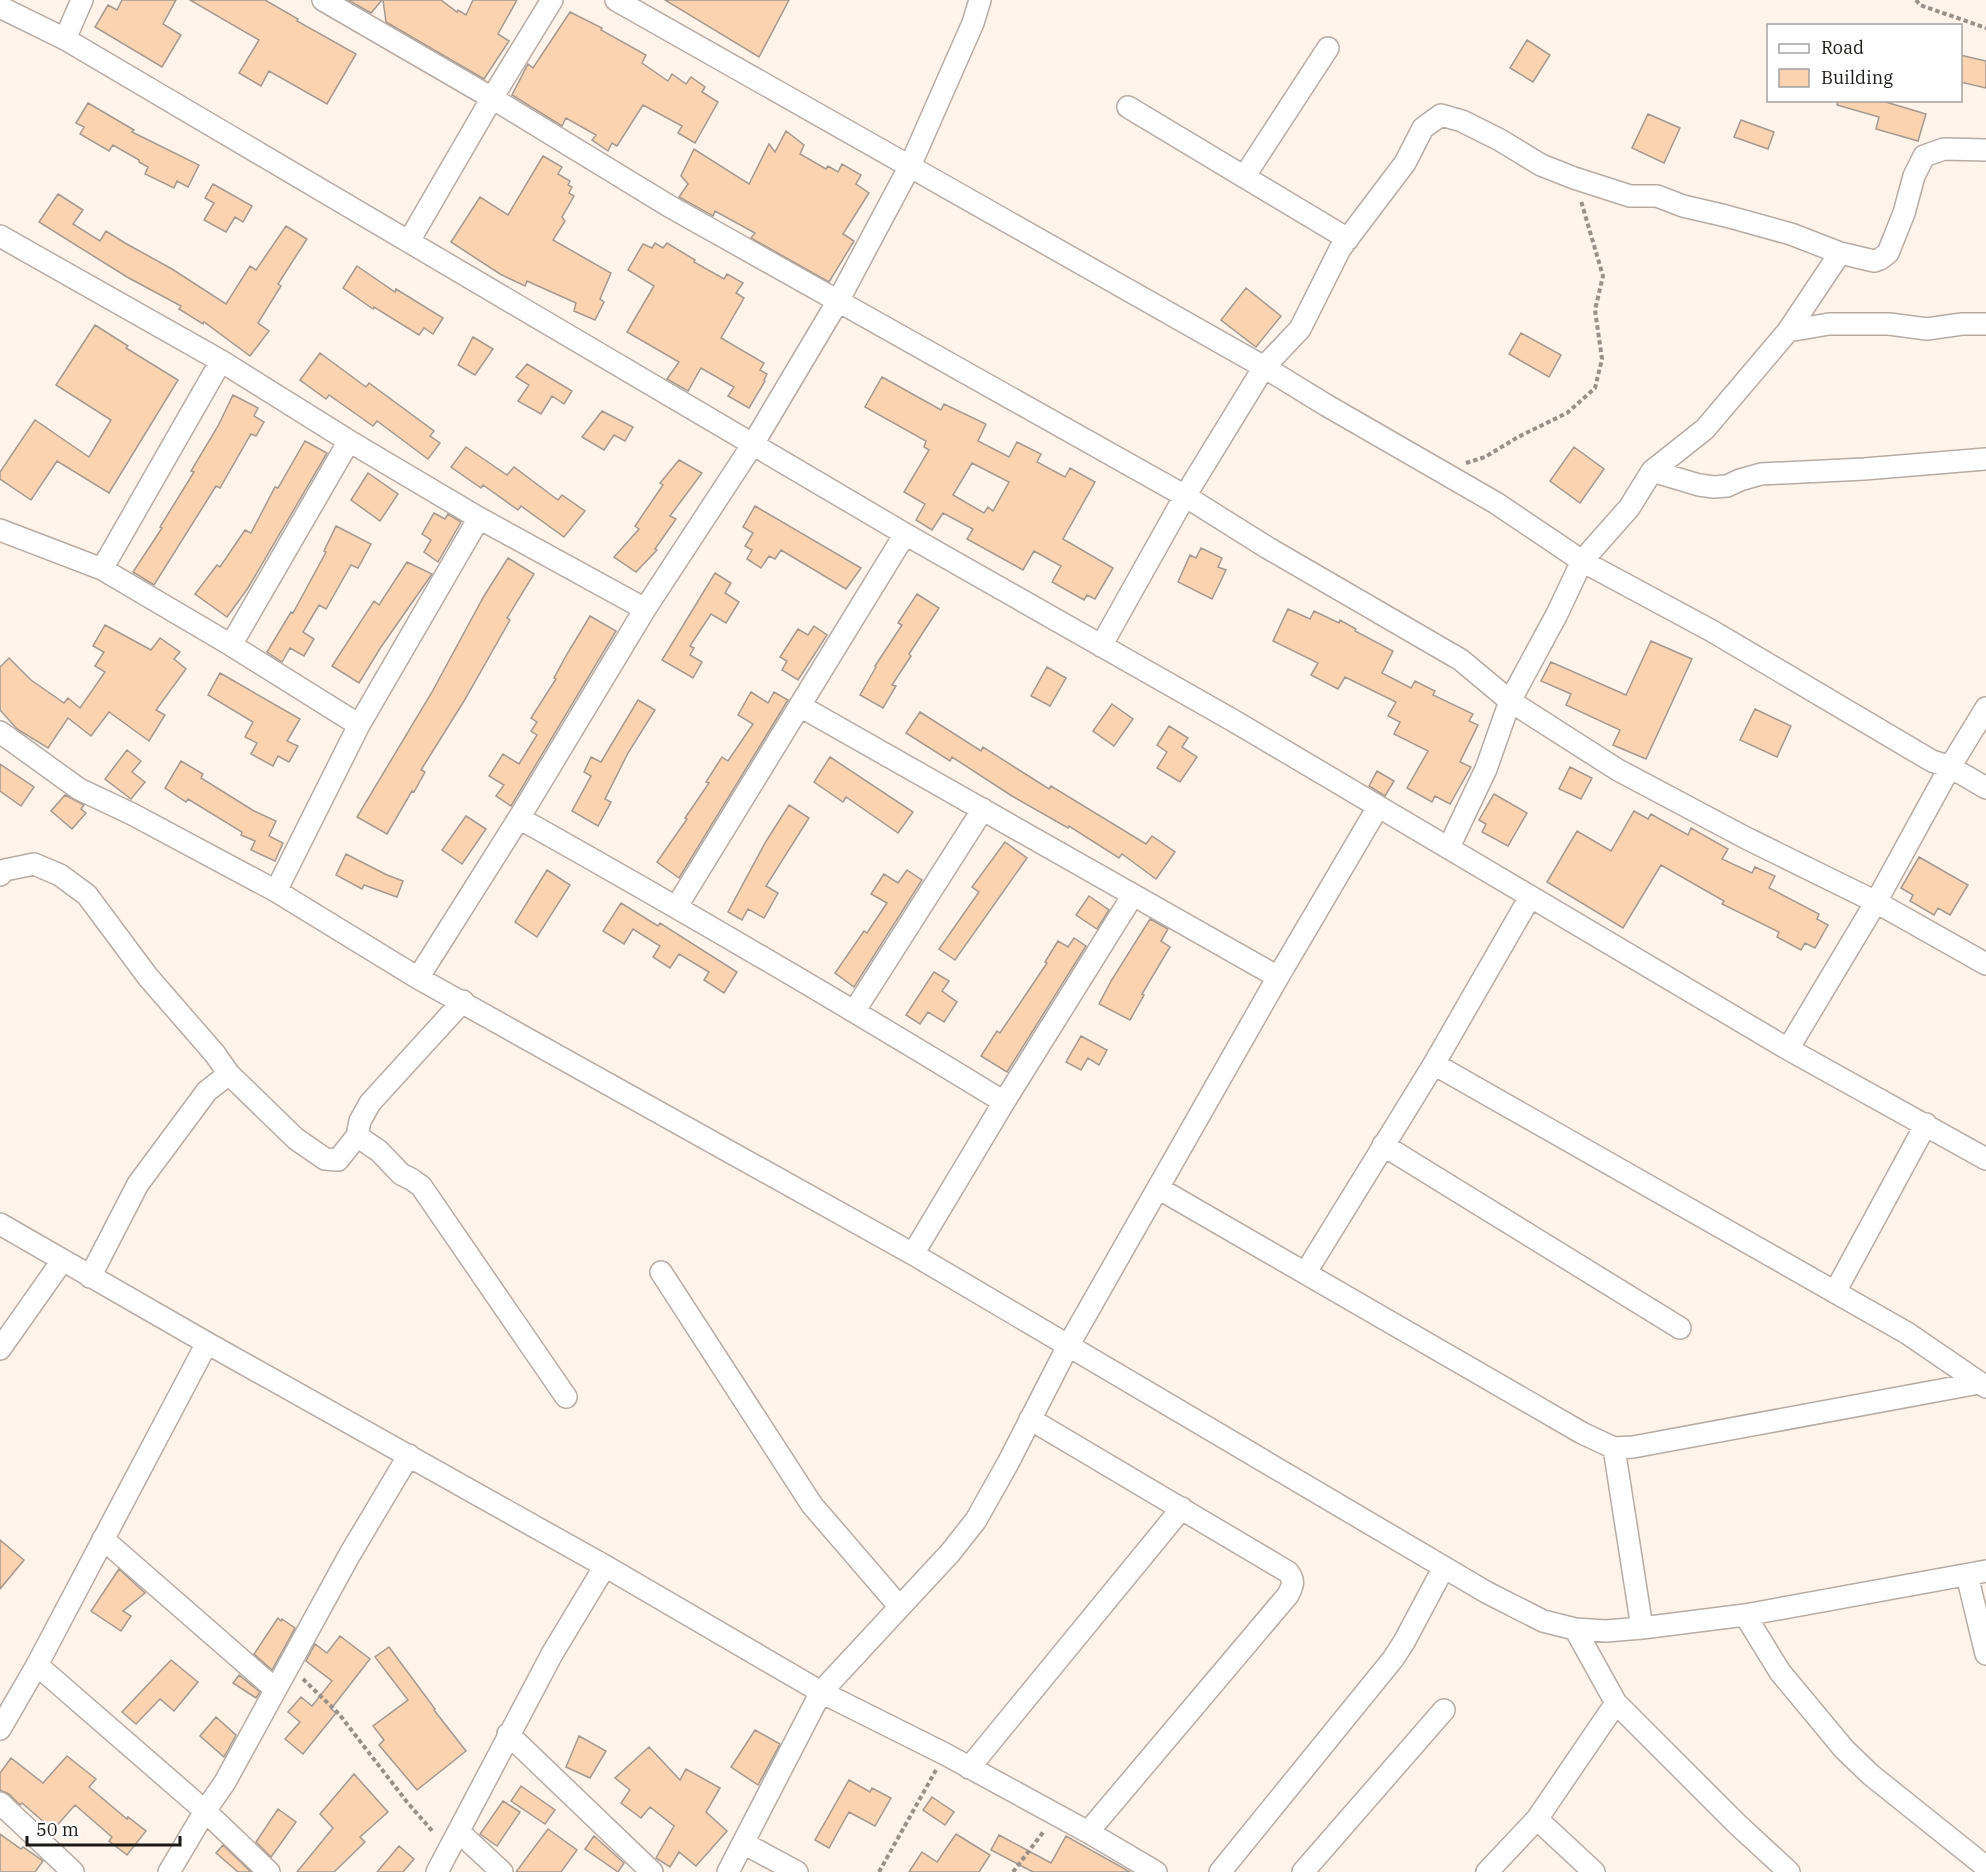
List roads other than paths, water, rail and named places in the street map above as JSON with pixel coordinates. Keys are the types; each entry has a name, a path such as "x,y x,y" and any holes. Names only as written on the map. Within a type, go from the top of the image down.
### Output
{"street":[{"path":"65,39 82,0"},
{"path":"323,0 492,98 669,206 1185,496 1268,548 1461,660 1510,702 1618,770 1746,838 1876,902 1986,964"},
{"path":"410,241 492,98 552,0"},
{"path":"616,0 1264,367 1496,503 1582,561 1712,630 1932,760 1950,767 1986,788"},
{"path":"418,978 519,818 645,609 753,444 838,302 910,166 974,23 980,0"},
{"path":"0,7 65,39 905,534 1234,721 1449,847 1788,1049 1986,1159"},
{"path":"1244,177 1328,48"},
{"path":"1128,107 1348,239"},
{"path":"1101,646 1185,496 1264,367 1300,329 1340,249 1405,163 1423,128 1441,115 1462,121 1500,140 1540,165 1574,178 1629,196 1657,196 1683,206 1791,234 1840,253 1874,261 1888,253 1905,213 1914,176 1924,156 1944,149 1986,150"},
{"path":"0,236 221,361 349,441 479,518 645,609"},
{"path":"1449,847 1486,769 1510,702 1557,614 1582,561 1629,507 1652,471 1705,429 1788,331 1840,253"},
{"path":"1788,331 1829,324 1889,324 1927,329 1962,324 1986,324"},
{"path":"102,569 221,361"},
{"path":"231,645 349,441"},
{"path":"1652,471 1714,488 1761,474 1864,469 1986,459"},
{"path":"276,891 358,725 479,518"},
{"path":"0,530 102,569 231,645 358,725"},
{"path":"677,906 905,534"},
{"path":"800,706 1278,977"},
{"path":"1788,1049 1876,902 1950,767 1986,708"},
{"path":"0,732 79,789 132,814 276,891 418,978 463,1001 913,1254 1486,1592 1543,1621 1575,1629 1606,1631 1642,1628 1745,1615 1977,1573 1986,1654"},
{"path":"728,1872 821,1692 950,1552 976,1520 1068,1346 1278,977 1378,807"},
{"path":"855,1010 983,809"},
{"path":"519,818 677,906 855,1010 1004,1102"},
{"path":"0,875 5,870 34,864 60,875 87,895 148,977 215,1054 229,1074 296,1139 325,1159 338,1160 357,1136 360,1121 370,1103 463,1001"},
{"path":"913,1254 1004,1102 1133,895"},
{"path":"1306,1272 1434,1064 1530,897"},
{"path":"1434,1064 1907,1334 1982,1385"},
{"path":"90,1277 138,1185 207,1091 229,1074"},
{"path":"1835,1292 1926,1124"},
{"path":"357,1136 379,1151 401,1174 421,1186 566,1397"},
{"path":"1383,1145 1680,1328"},
{"path":"1158,1188 1582,1433 1614,1448 1633,1447 1982,1385"},
{"path":"0,1224 90,1277 605,1566 821,1692 945,1754 1156,1872"},
{"path":"0,1348 62,1261"},
{"path":"661,1272 812,1505 899,1606"},
{"path":"0,1729 37,1665 207,1343"},
{"path":"1030,1419 1288,1572 1293,1585 1288,1595 1088,1832"},
{"path":"1614,1448 1642,1628"},
{"path":"169,1872 225,1782 350,1554 409,1455"},
{"path":"969,1768 1182,1508"},
{"path":"103,1539 275,1689"},
{"path":"437,1872 508,1734 552,1654 605,1566"},
{"path":"1220,1872 1388,1665 1404,1642 1444,1567"},
{"path":"1745,1615 1780,1672 1844,1749 1871,1775 1983,1867"},
{"path":"1575,1629 1616,1703 1737,1824 1789,1872"},
{"path":"37,1665 205,1811 269,1872"},
{"path":"1487,1872 1537,1818 1616,1703"},
{"path":"1304,1872 1443,1710"},
{"path":"508,1734 651,1872"},
{"path":"0,1803 48,1863 74,1872"},
{"path":"1537,1818 1594,1872"},
{"path":"454,1840 502,1872"},
{"path":"743,1843 797,1872"}]}
